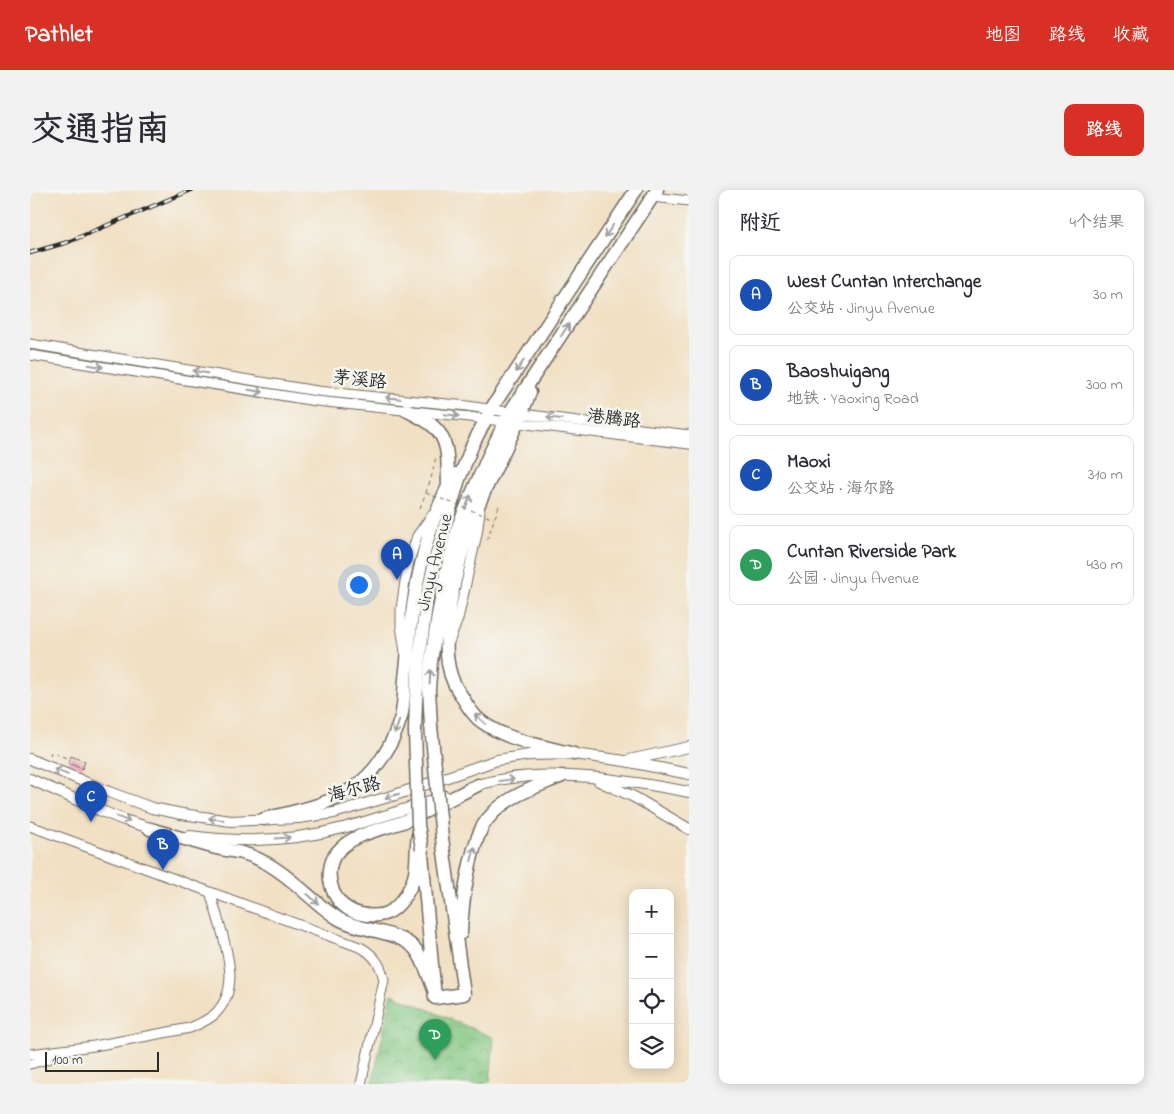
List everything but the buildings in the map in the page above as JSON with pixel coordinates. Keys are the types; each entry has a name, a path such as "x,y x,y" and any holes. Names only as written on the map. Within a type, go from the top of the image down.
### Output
{"highway":[{"name":"Jinyu Avenue","path":"636,190 488,414 458,479 436,558 427,597 419,660 415,731 419,851 435,995 464,994 442,838 429,689 431,662 446,569 458,527 470,498 538,371 655,194"},
{"path":"406,410 435,427 442,435 447,449 448,486"},
{"path":"514,418 469,529 453,591 447,627 449,667 455,687 480,721 497,731 515,738 574,754"},
{"path":"264,819 315,806 336,798 355,787 371,773 385,755 402,715 414,598 421,564 432,526 448,486 472,446"},
{"path":"460,968 463,902 473,854 483,826 495,811 512,799 562,776"},
{"path":"419,851 412,884 391,911 381,914 360,914 349,910 334,895 331,886 330,868 333,858 339,849 362,836 408,820 478,785"},
{"path":"150,829 217,848 244,853 256,858 279,871 322,908 342,920 352,925 400,938 416,950 435,995"}],"main road":[{"path":"625,761 689,748"},
{"name":"海尔路","path":"30,759 108,792 152,808 231,821 298,818 334,813 395,795 498,760 529,755 574,754 625,761 689,774"},
{"name":"海尔路","path":"30,780 99,810 150,829 200,838 237,840 289,837 341,829 478,785 515,778 562,776 591,778 652,785 689,792"},
{"path":"591,778 634,798 689,829"}],"street":[{"path":"655,194 689,201"},
{"name":"茅溪路","path":"30,344 317,391 458,405 488,414"},
{"name":"茅溪路","path":"30,355 316,401 406,410 488,414 689,435"},
{"name":"茅溪路","path":"514,418 536,425"},
{"name":"港腾路","path":"536,425 689,444"},
{"path":"30,826 362,948 370,953 377,960 384,980 361,1084"},
{"path":"30,1054 94,1046 190,1028 204,1022 216,1013 225,1002 230,989 231,970 210,892"},
{"path":"30,1064 94,1046"}],"path":[{"path":"420,508 431,479 437,454"},
{"path":"426,493 494,519"},
{"path":"487,540 500,503"},
{"path":"46,766 51,752 69,759"}],"green space":[{"path":"392,994 494,1038 490,1081 485,1084 372,1084"}],"railway":[{"path":"30,253 68,242 191,190"}],"place":[{"name":"West Cuntan Interchange","path":"397,580"},
{"name":"Maoxi","path":"91,822"},
{"name":"Baoshuigang","path":"163,870"},
{"name":"Cuntan Riverside Park","path":"435,1060"}]}
